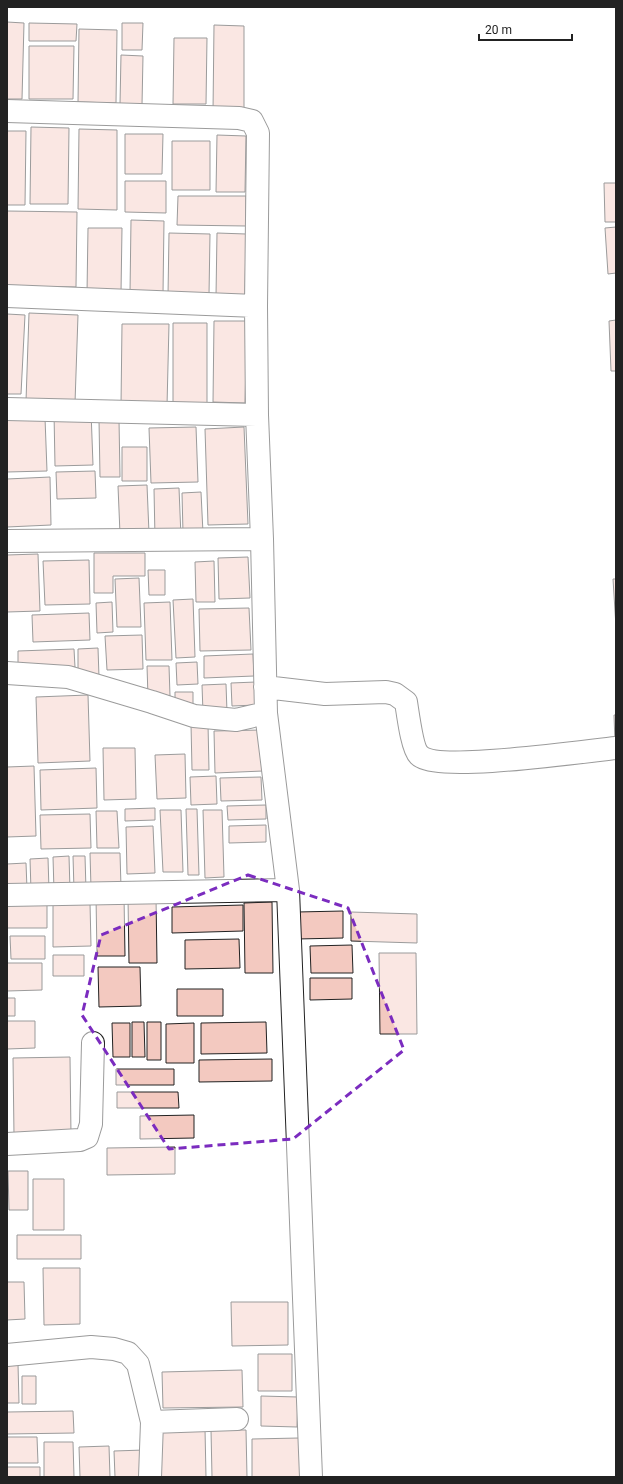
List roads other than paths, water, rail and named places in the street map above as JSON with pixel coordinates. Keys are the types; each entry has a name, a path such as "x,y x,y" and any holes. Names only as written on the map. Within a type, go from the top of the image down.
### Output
{"street":[{"path":"7,111 239,118 252,121 258,133 256,306 257,415 262,539 266,713 288,890 311,1477"},
{"path":"7,296 256,306"},
{"path":"7,409 257,415"},
{"path":"7,541 262,539"},
{"path":"7,673 68,677 194,716 236,720 266,713"},
{"path":"265,687 325,694 386,692 395,694 406,702 414,743 418,754 424,759 446,763 476,763 616,748"},
{"path":"7,895 288,890"},
{"path":"7,1144 80,1140 87,1137 90,1124 93,1043"},
{"path":"7,1355 91,1347 114,1349 128,1353 138,1364 152,1422 150,1477"},
{"path":"152,1422 237,1419"}]}
